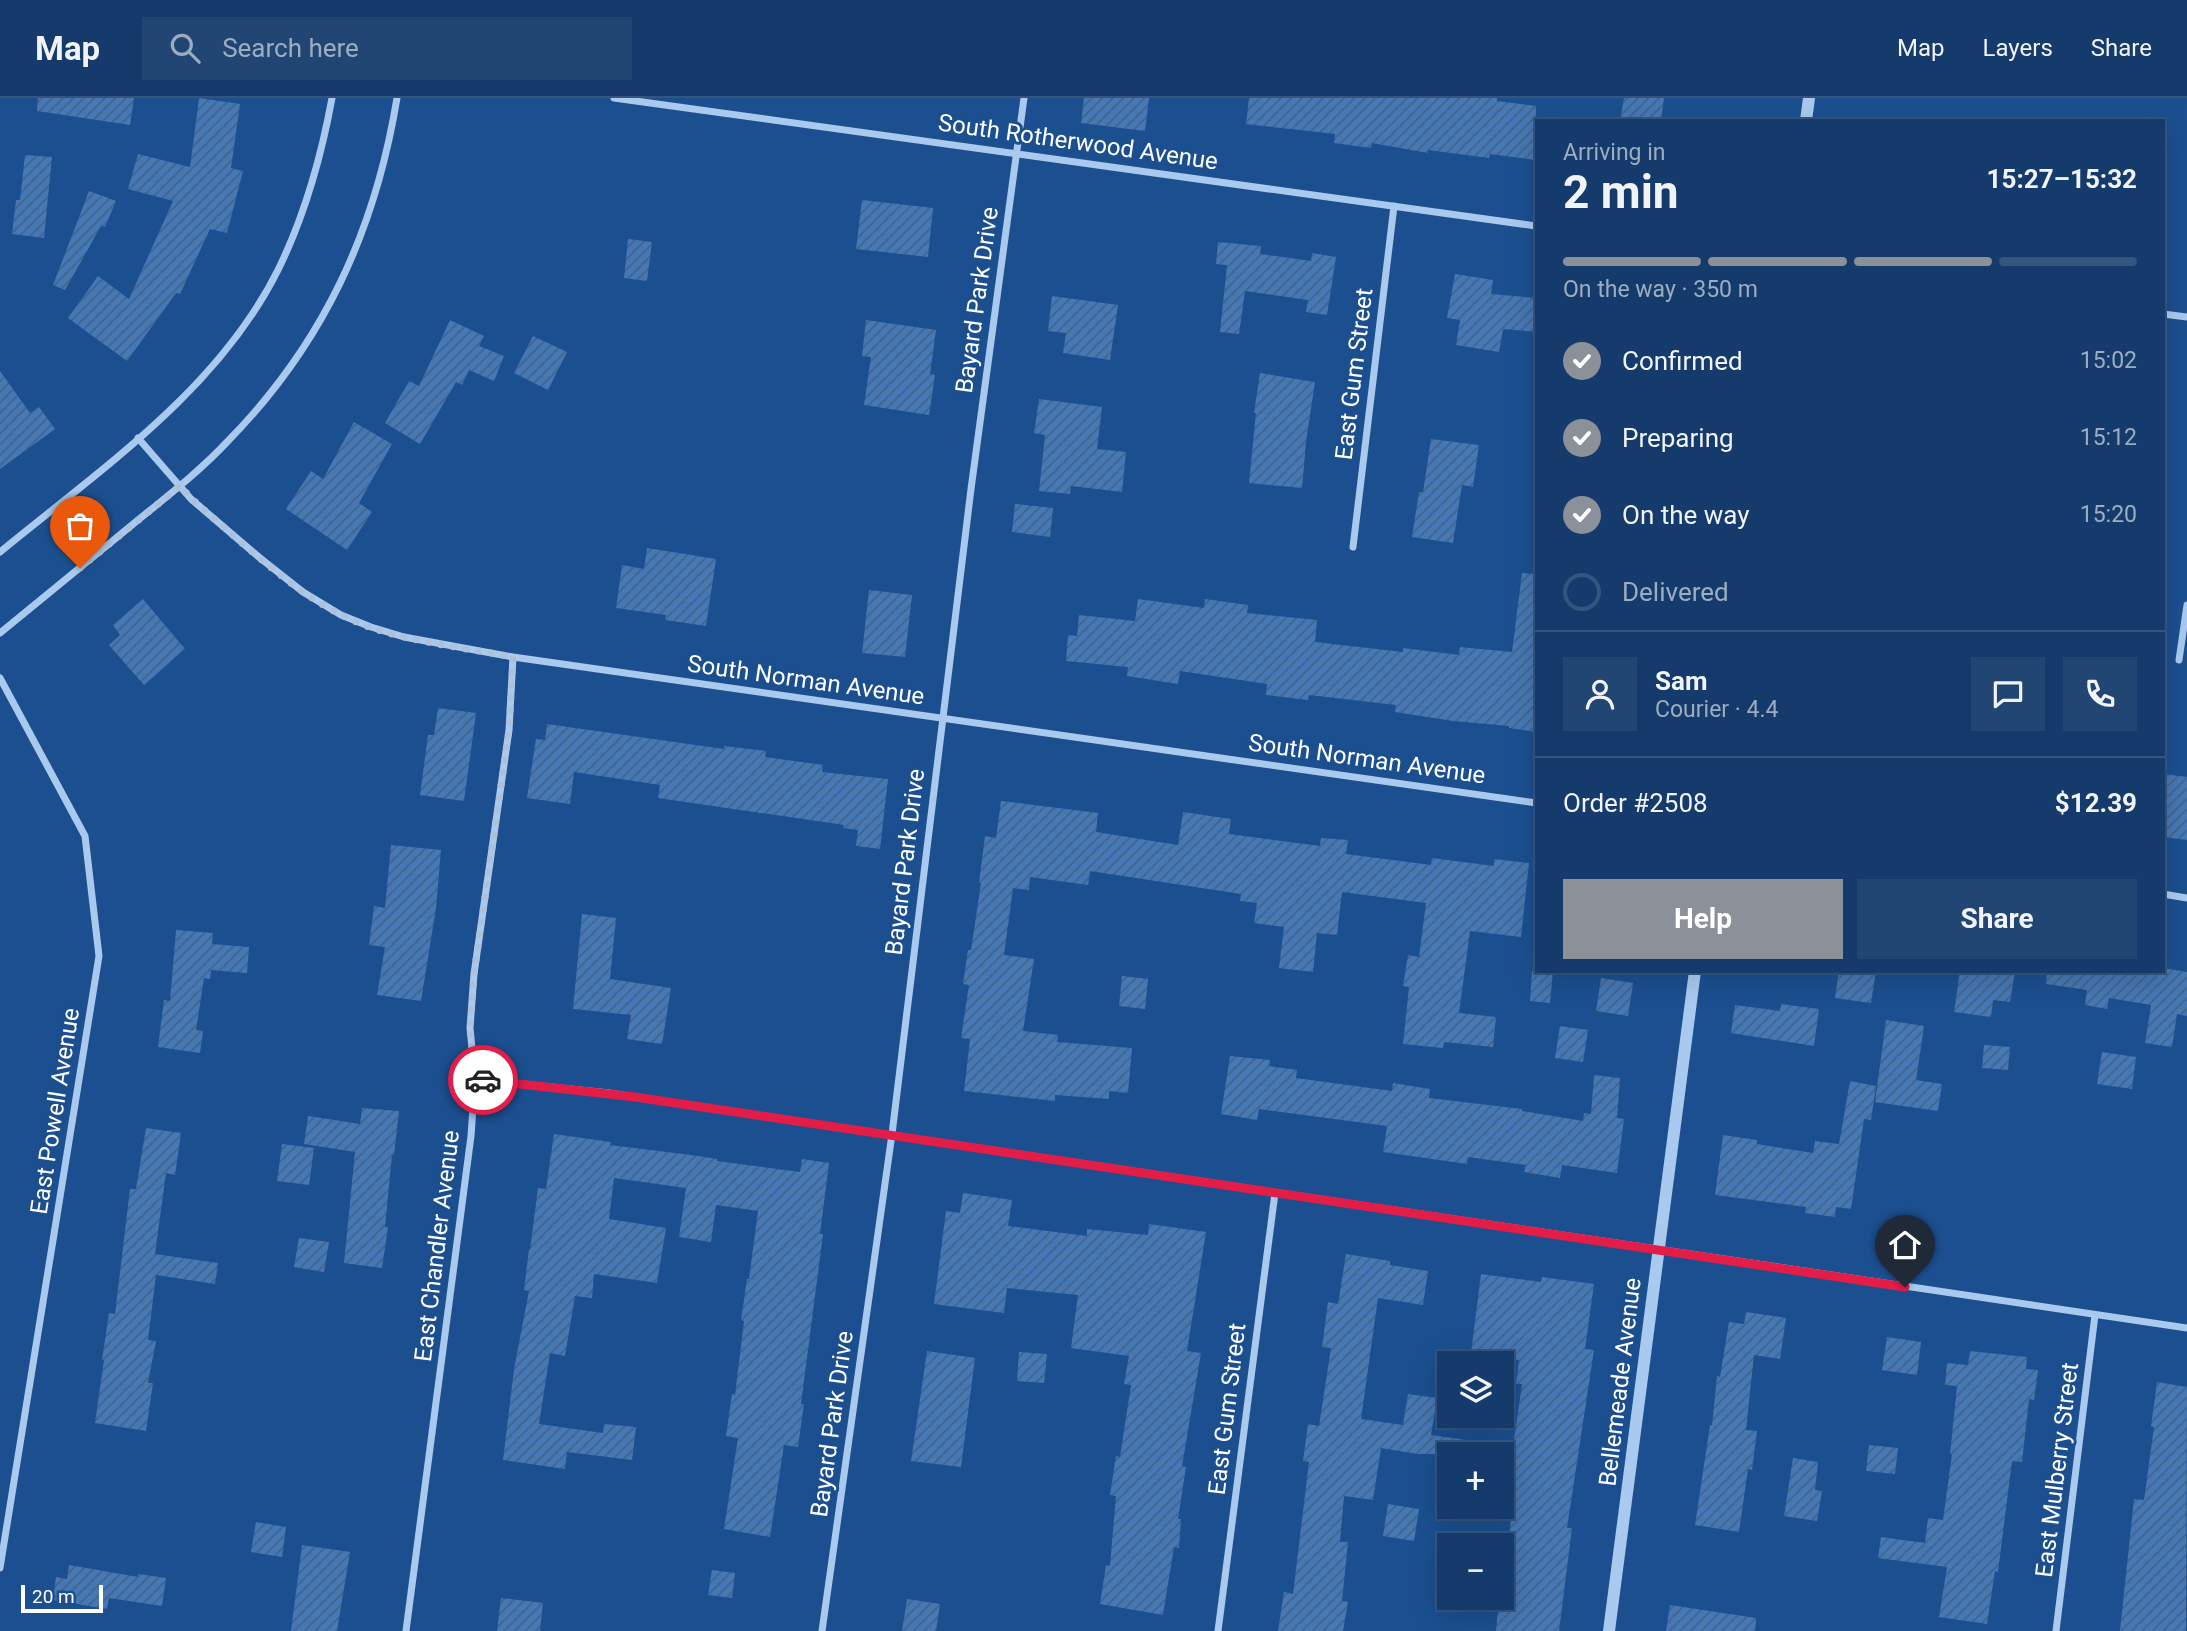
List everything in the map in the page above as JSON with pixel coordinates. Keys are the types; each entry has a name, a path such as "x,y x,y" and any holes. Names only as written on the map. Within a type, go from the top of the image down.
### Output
{"street":[{"path":"0,552 153,426 209,369 235,337 277,271 305,204 322,151 332,98"},
{"path":"0,633 180,486 257,411 286,374 332,301 360,240 379,179 397,98"},
{"name":"South Rotherwood Avenue","path":"614,98 1535,226"},
{"name":"Bayard Park Drive","path":"822,1631 892,1135 1024,98"},
{"path":"1806,119 1809,98"},
{"name":"East Gum Street","path":"1353,547 1394,205"},
{"path":"2165,314 2187,317"},
{"name":"South Norman Avenue","path":"138,438 191,499 303,592 341,615 404,637 513,657 1535,803"},
{"path":"2179,660 2187,605"},
{"name":"East Chandler Avenue","path":"406,1631 462,1208 475,1079 470,1028 473,988 509,730 513,657"},
{"name":"East Powell Avenue","path":"0,678 85,836 99,956 0,1569"},
{"path":"2165,894 2187,898"},
{"name":"Bellemeade Avenue","path":"1609,1631 1695,973"},
{"path":"475,1079 609,1093 2187,1328"},
{"name":"East Gum Street","path":"1217,1631 1275,1192"},
{"name":"East Mulberry Street","path":"2056,1631 2095,1315"}],"building":[{"path":"38,98 134,98 130,125 37,111"},
{"path":"199,98 240,104 231,168 243,171 227,233 210,229 180,294 176,293 127,361 68,318 98,276 129,299 173,201 128,189 138,154 190,167"},
{"path":"1084,98 1149,98 1145,131 1081,123"},
{"path":"1249,98 1497,98 1497,101 1536,106 1535,160 1490,154 1489,158 1428,150 1428,153 1372,143 1371,148 1334,143 1335,134 1246,124"},
{"path":"1624,98 1664,98 1661,119 1620,119"},
{"path":"25,155 52,157 44,238 12,234 16,200 20,200"},
{"path":"89,191 116,201 105,227 101,226 65,290 53,285"},
{"path":"862,200 933,208 928,257 856,249"},
{"path":"628,239 652,242 647,281 624,278"},
{"path":"1218,242 1261,246 1260,254 1311,261 1312,253 1336,257 1327,315 1306,312 1308,300 1245,291 1239,334 1220,332 1227,265 1216,264"},
{"path":"1455,274 1493,280 1491,294 1535,298 1535,332 1503,329 1499,352 1456,345 1460,320 1447,318"},
{"path":"1052,296 1118,305 1110,360 1063,353 1066,333 1048,331"},
{"path":"450,320 484,336 479,346 504,356 494,381 469,370 462,385 456,382 420,444 385,423 409,381 419,386"},
{"path":"866,320 936,330 930,374 935,375 929,415 864,405 871,357 862,356"},
{"path":"533,336 567,352 548,390 514,373"},
{"path":"0,371 30,413 39,407 55,429 0,469"},
{"path":"1260,373 1315,382 1302,488 1249,483"},
{"path":"1039,399 1102,407 1097,449 1126,452 1122,492 1071,486 1070,494 1039,491 1045,435 1034,433"},
{"path":"354,422 392,444 359,503 372,512 347,550 286,509 311,471 323,479"},
{"path":"1431,439 1479,445 1473,487 1462,485 1453,543 1412,537 1419,492 1423,492"},
{"path":"1015,504 1053,508 1050,537 1012,532"},
{"path":"647,548 716,559 706,626 665,620 666,615 616,608 622,565 644,569"},
{"path":"1522,573 1535,574 1535,732 1509,726 1395,712 1396,705 1309,695 1308,700 1266,695 1267,684 1180,671 1178,684 1127,676 1128,667 1066,661 1068,635 1077,636 1079,615 1135,621 1138,599 1204,608 1205,599 1248,605 1247,613 1317,620 1315,642 1459,655 1460,647 1512,652"},
{"path":"869,590 912,595 905,657 862,653"},
{"path":"143,599 185,649 144,685 109,645 120,635 113,625"},
{"path":"438,708 476,713 464,801 420,795 428,735 434,735"},
{"path":"547,724 724,749 724,746 766,751 765,757 823,765 822,772 888,779 880,849 856,846 858,830 843,828 844,825 658,798 660,785 574,772 570,804 527,798 536,739 545,740"},
{"path":"2165,774 2187,777 2187,840 2165,837"},
{"path":"1001,801 1098,813 1096,832 1178,845 1183,812 1231,819 1229,834 1320,846 1321,838 1348,840 1346,854 1431,865 1432,858 1494,866 1494,859 1529,863 1521,937 1470,931 1459,1013 1496,1017 1493,1047 1444,1042 1443,1048 1403,1044 1409,987 1403,986 1408,955 1419,957 1426,903 1342,892 1337,935 1317,933 1313,972 1279,968 1284,927 1254,923 1257,903 1240,901 1241,894 1090,871 1088,885 1030,877 1029,890 1013,888 1004,955 1034,959 1023,1031 1058,1035 1057,1042 1132,1048 1128,1093 1109,1091 1109,1099 1055,1095 1055,1101 964,1091 970,1039 961,1038 969,985 963,984 981,883 985,836 996,838"},
{"path":"391,845 441,850 436,908 421,1001 377,995 385,947 369,945 374,906 385,908"},
{"path":"582,914 616,918 610,979 671,988 662,1044 627,1039 631,1015 573,1009"},
{"path":"176,930 213,933 212,944 249,947 247,973 211,970 210,979 204,978 196,1030 203,1031 200,1053 158,1047 164,1000 170,1001"},
{"path":"2165,968 2187,972 2187,1016 2177,1014 2172,1047 2145,1043 2151,1005 2109,998 2107,1009 2085,1005 2087,990 2046,984 2047,973 2165,973"},
{"path":"1532,971 1553,973 1550,1003 1530,1001"},
{"path":"1839,973 1876,973 1871,1003 1835,998"},
{"path":"1960,973 2015,973 2010,1002 1993,1000 1991,1017 1954,1012"},
{"path":"1122,976 1148,979 1145,1009 1119,1006"},
{"path":"1601,978 1633,983 1628,1016 1596,1011"},
{"path":"1781,1004 1819,1009 1814,1046 1731,1033 1735,1005 1780,1011"},
{"path":"1886,1020 1924,1026 1916,1080 1942,1084 1938,1111 1875,1102"},
{"path":"1560,1026 1588,1030 1583,1062 1555,1058"},
{"path":"1984,1045 2010,1047 2008,1070 1982,1068"},
{"path":"2102,1052 2136,1057 2132,1089 2097,1084"},
{"path":"1230,1056 1270,1060 1269,1066 1297,1070 1296,1078 1392,1091 1393,1083 1430,1089 1429,1098 1522,1109 1583,1121 1584,1113 1591,1114 1594,1075 1620,1078 1617,1118 1624,1119 1617,1173 1562,1165 1560,1178 1524,1172 1526,1165 1468,1157 1467,1164 1383,1152 1387,1126 1259,1109 1257,1120 1221,1114"},
{"path":"1850,1081 1876,1086 1871,1120 1864,1119 1851,1209 1836,1207 1835,1217 1805,1213 1806,1207 1715,1195 1723,1135 1757,1140 1757,1144 1813,1153 1815,1141 1839,1144"},
{"path":"362,1108 399,1111 392,1155 385,1227 388,1227 382,1268 344,1263 355,1152 304,1144 308,1116 360,1124"},
{"path":"146,1128 181,1133 175,1175 166,1173 155,1254 218,1263 215,1284 156,1275 148,1340 156,1341 148,1383 153,1383 146,1431 95,1423 109,1313 115,1314 130,1189 136,1189"},
{"path":"554,1134 611,1142 610,1145 800,1172 802,1159 829,1163 798,1447 784,1445 770,1537 724,1529 738,1438 726,1436 732,1394 735,1395 744,1321 741,1320 758,1211 716,1205 711,1242 679,1237 686,1188 614,1178 609,1219 666,1228 657,1283 594,1274 592,1298 575,1296 565,1356 550,1353 539,1424 603,1433 604,1424 636,1427 632,1460 567,1452 565,1469 503,1460 514,1369 529,1291 524,1290 538,1188 546,1189"},
{"path":"282,1144 314,1148 309,1185 277,1181"},
{"path":"963,1193 1012,1200 1008,1226 1087,1236 1087,1229 1148,1235 1149,1224 1206,1232 1187,1351 1201,1353 1182,1466 1186,1467 1178,1519 1181,1519 1179,1548 1174,1547 1163,1615 1100,1604 1106,1565 1110,1566 1116,1496 1110,1495 1116,1456 1120,1457 1131,1385 1124,1384 1129,1356 1071,1348 1078,1295 1007,1288 1004,1313 934,1304 946,1211 960,1213"},
{"path":"299,1238 329,1242 324,1272 294,1267"},
{"path":"1346,1254 1428,1271 1423,1305 1378,1298 1361,1419 1403,1425 1408,1394 1437,1398 1431,1435 1473,1442 1437,1442 1437,1454 1381,1448 1373,1500 1344,1496 1340,1542 1348,1542 1342,1601 1348,1602 1343,1631 1278,1631 1284,1592 1293,1594 1309,1462 1303,1461 1308,1424 1319,1426 1331,1348 1322,1347 1328,1302 1338,1304"},
{"path":"1481,1274 1541,1282 1542,1277 1594,1284 1585,1349 1594,1350 1567,1528 1572,1528 1559,1631 1496,1631 1498,1610 1514,1610 1514,1533 1509,1533 1511,1519 1514,1519 1514,1442 1522,1384 1516,1384 1519,1360 1514,1359 1514,1351 1471,1351"},
{"path":"1746,1312 1786,1318 1780,1359 1754,1355 1746,1430 1757,1431 1752,1470 1748,1469 1739,1532 1695,1525 1712,1425 1717,1376 1720,1377 1729,1322 1744,1324"},
{"path":"1887,1337 1921,1342 1917,1375 1882,1370"},
{"path":"927,1351 975,1358 961,1467 911,1461"},
{"path":"1970,1351 2027,1357 2026,1369 2038,1370 2034,1400 2029,1399 2022,1462 2012,1461 1998,1572 1995,1571 1987,1624 1939,1617 1947,1567 1878,1558 1881,1537 1925,1543 1928,1518 1943,1520 1957,1386 1945,1385 1947,1363 1968,1365"},
{"path":"1019,1352 1047,1354 1044,1383 1017,1381"},
{"path":"2157,1382 2187,1387 2186,1631 2120,1631 2134,1499 2144,1500"},
{"path":"1869,1445 1898,1448 1895,1474 1866,1471"},
{"path":"1793,1458 1818,1462 1815,1490 1822,1491 1817,1521 1784,1516"},
{"path":"1388,1504 1419,1509 1414,1541 1383,1536"},
{"path":"256,1522 286,1527 282,1557 251,1552"},
{"path":"302,1545 350,1552 337,1631 291,1631"},
{"path":"69,1565 138,1577 138,1574 166,1578 162,1606 109,1598 107,1609 53,1600 56,1577 67,1579"},
{"path":"712,1570 735,1573 732,1598 708,1595"},
{"path":"501,1598 543,1603 540,1631 497,1631"},
{"path":"907,1599 940,1604 936,1631 902,1631"},
{"path":"1670,1605 1756,1618 1755,1631 1666,1631"}],"way so far":[{"path":"80,568 180,486 191,499 260,558 303,592 341,615 404,637 513,657 509,730 474,974 470,1028 475,1079 483,1080"}],"route":[{"path":"483,1080 609,1093 1905,1287"}]}
